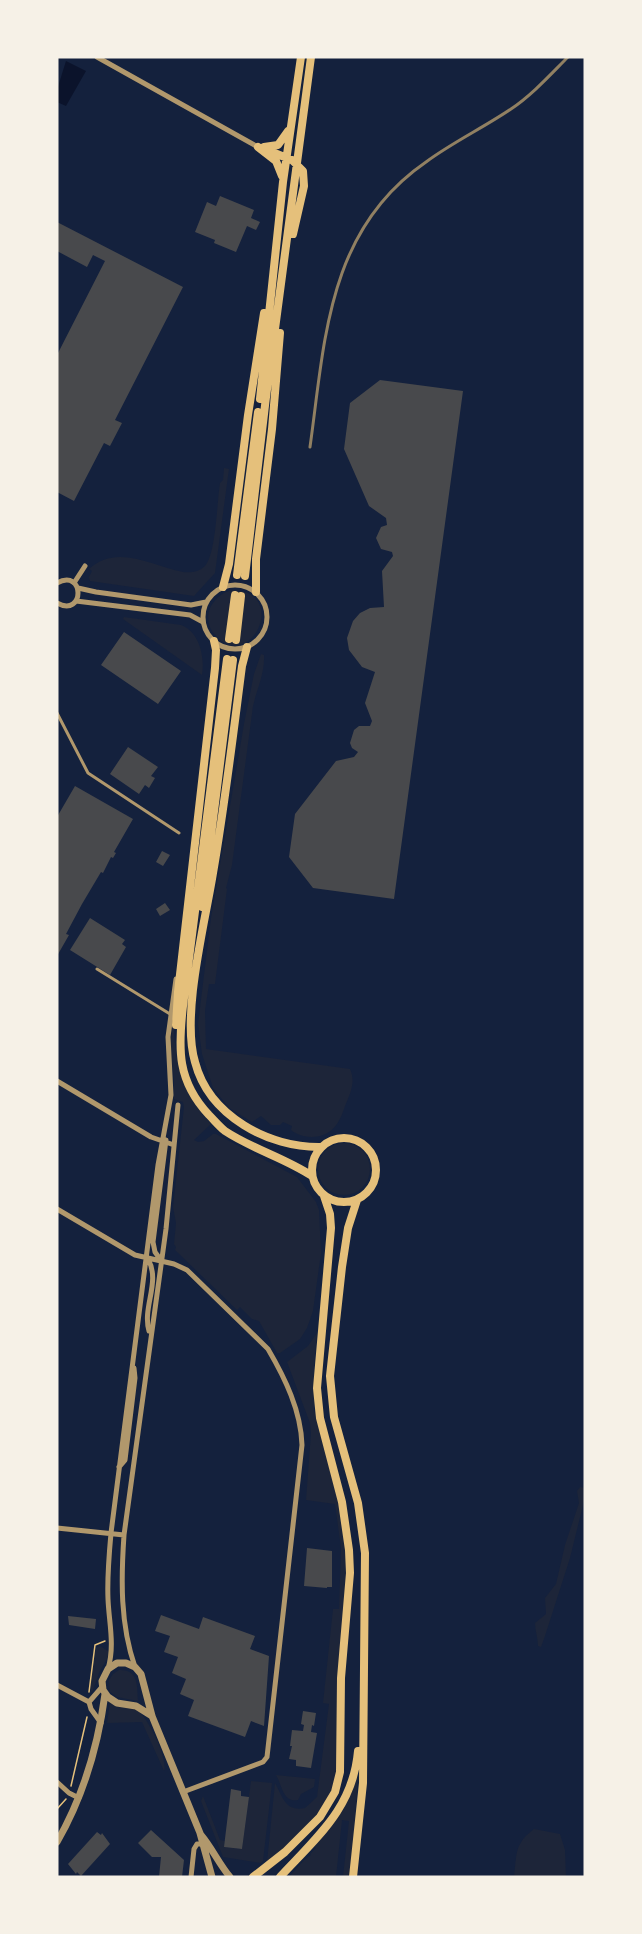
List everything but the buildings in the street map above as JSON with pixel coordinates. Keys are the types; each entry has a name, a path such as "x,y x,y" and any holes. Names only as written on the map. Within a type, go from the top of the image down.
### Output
{"main road":[{"path":"258,147 286,157 298,164 303,171 304,186 282,282 241,575 283,182 286,157 301,57"},
{"path":"298,164 311,57"},
{"path":"258,147 272,148 278,145 291,125"},
{"path":"223,587 229,564 248,415 283,182 276,161 258,147"},
{"path":"256,592 255,569 273,417 282,282"},
{"path":"233,640 238,595"},
{"path":"214,642 215,668 176,1032 184,1077 201,1107 224,1130 312,1176"},
{"path":"197,967 223,808 242,666 247,647"},
{"path":"180,1054 184,994 230,659 192,1010 191,1035 195,1062 204,1084 224,1111 255,1132 295,1146 321,1147"},
{"path":"253,1877 285,1852 320,1817 335,1792 340,1772 341,1678 350,1556 342,1502 320,1418 318,1388 331,1228 330,1214 324,1196 316,1187 312,1176 314,1157 321,1147 334,1139 351,1138 365,1146 372,1154 376,1164 374,1181 366,1194 357,1200 340,1202 324,1196"},
{"path":"353,1877 363,1783 365,1575 361,1519 334,1417 330,1376 342,1267 348,1228 357,1200"},
{"path":"280,1877 334,1819 346,1798 354,1774 358,1751 357,1664 365,1575"}],"street":[{"path":"97,57 258,147"},
{"path":"76,601 76,586 85,566"},
{"path":"57,583 67,580 76,586 191,605 207,602"},
{"path":"240,585 256,592 267,610 267,625 259,639 247,647 230,649 214,642 203,622 203,612 207,602 216,591 223,587 240,585"},
{"path":"58,606 67,606 76,601 190,615 203,622"},
{"path":"162,1260 154,1252 153,1242 171,1086 168,1048 170,1014 175,983 182,961"},
{"path":"57,1081 164,1142 174,1145"},
{"path":"178,1105 162,1260 124,1535 123,1598 127,1637 135,1666 141,1674 152,1716 200,1833 212,1877"},
{"path":"57,1842 79,1798 101,1723 104,1675 112,1654 108,1591 111,1533 118,1469 125,1460 135,1378 133,1361 164,1142"},
{"path":"57,1209 126,1250 187,1270 268,1349 278,1364 294,1402 302,1429 267,1757 263,1762 183,1792"},
{"path":"147,1258 154,1270 147,1322 150,1335"},
{"path":"57,1528 124,1535"},
{"path":"108,1669 121,1663 135,1666"},
{"path":"57,1685 89,1702 101,1723"},
{"path":"104,1690 111,1700 133,1705 152,1716"},
{"path":"89,1702 104,1690"},
{"path":"57,1782 69,1793 79,1798"},
{"path":"200,1833 230,1877"},
{"path":"190,1877 195,1846 202,1844"}],"lane":[{"path":"57,713 88,773 179,833"},
{"path":"97,969 170,1014"}],"path":[{"path":"57,1809 69,1793 89,1702 88,1690 95,1645 108,1641"}],"shaded area":[{"path":"66,61 86,71 66,106 57,102 57,90"},
{"path":"224,468 229,469 215,573 194,596 90,581 92,571 89,569 100,561 111,558 135,558 183,572 195,572 203,568 212,550"},
{"path":"233,590 250,594 259,603 261,615 259,628 252,638 241,645 229,645 216,636 209,622 208,615 214,602 219,596"},
{"path":"124,617 181,625 187,628 193,633 200,646 203,661 202,675 123,619"},
{"path":"261,654 264,655 263,668 253,706 232,865 226,888 215,984 209,984 205,1011 206,1049 350,1069 352,1088 340,1120 328,1133 316,1137 297,1134 291,1130 292,1126 283,1122 280,1125 271,1125 261,1116 252,1122 229,1108 213,1088 202,1054 198,1024 211,918 244,724 254,674"},
{"path":"174,1016 175,1046 181,1074 193,1100 211,1124 194,1140 204,1141 216,1134 297,1177 316,1202 319,1210 321,1253 313,1311 300,1339 280,1353 277,1353 259,1321 252,1319 240,1307 237,1310 175,1250 176,1223 173,1207 184,1107 183,1102 174,1099 170,1046"},
{"path":"339,1143 349,1143 363,1150 370,1169 363,1188 349,1195 339,1195 329,1191 322,1184 318,1174 318,1164 322,1154 329,1147"},
{"path":"317,1333 314,1410 344,1524 347,1574 339,1756 336,1780 326,1804 308,1826 267,1862 275,1783 286,1802 293,1808 305,1808 317,1797 329,1704 323,1703 333,1609 339,1609 341,1548 335,1504 306,1500 310,1423 287,1362 308,1346"},
{"path":"580,1487 585,1488 585,1497 570,1558 541,1647 538,1646 535,1623 546,1614 545,1598 556,1584 565,1545 579,1503 577,1491"},
{"path":"100,1646 108,1651 109,1655 92,1693 90,1689 96,1648"},
{"path":"119,1670 126,1670 134,1676 138,1701 117,1697 110,1692 109,1680"},
{"path":"110,1702 132,1707 142,1715 152,1730 160,1749 164,1771 142,1722 107,1723"},
{"path":"276,1775 315,1779 314,1787 301,1794 298,1800 289,1799"},
{"path":"358,1777 351,1877 343,1877 349,1821 342,1820 336,1877 289,1877 311,1855 316,1848 314,1846 342,1812"},
{"path":"251,1781 272,1783 261,1863 223,1857 201,1801 203,1796 220,1840 225,1841 224,1847 242,1849"},
{"path":"534,1829 560,1834 565,1850 566,1877 514,1877 516,1856 520,1845"}],"railway":[{"path":"310,447 327,328 336,290 350,254 368,220 393,189 426,162 519,103 568,57"}]}
